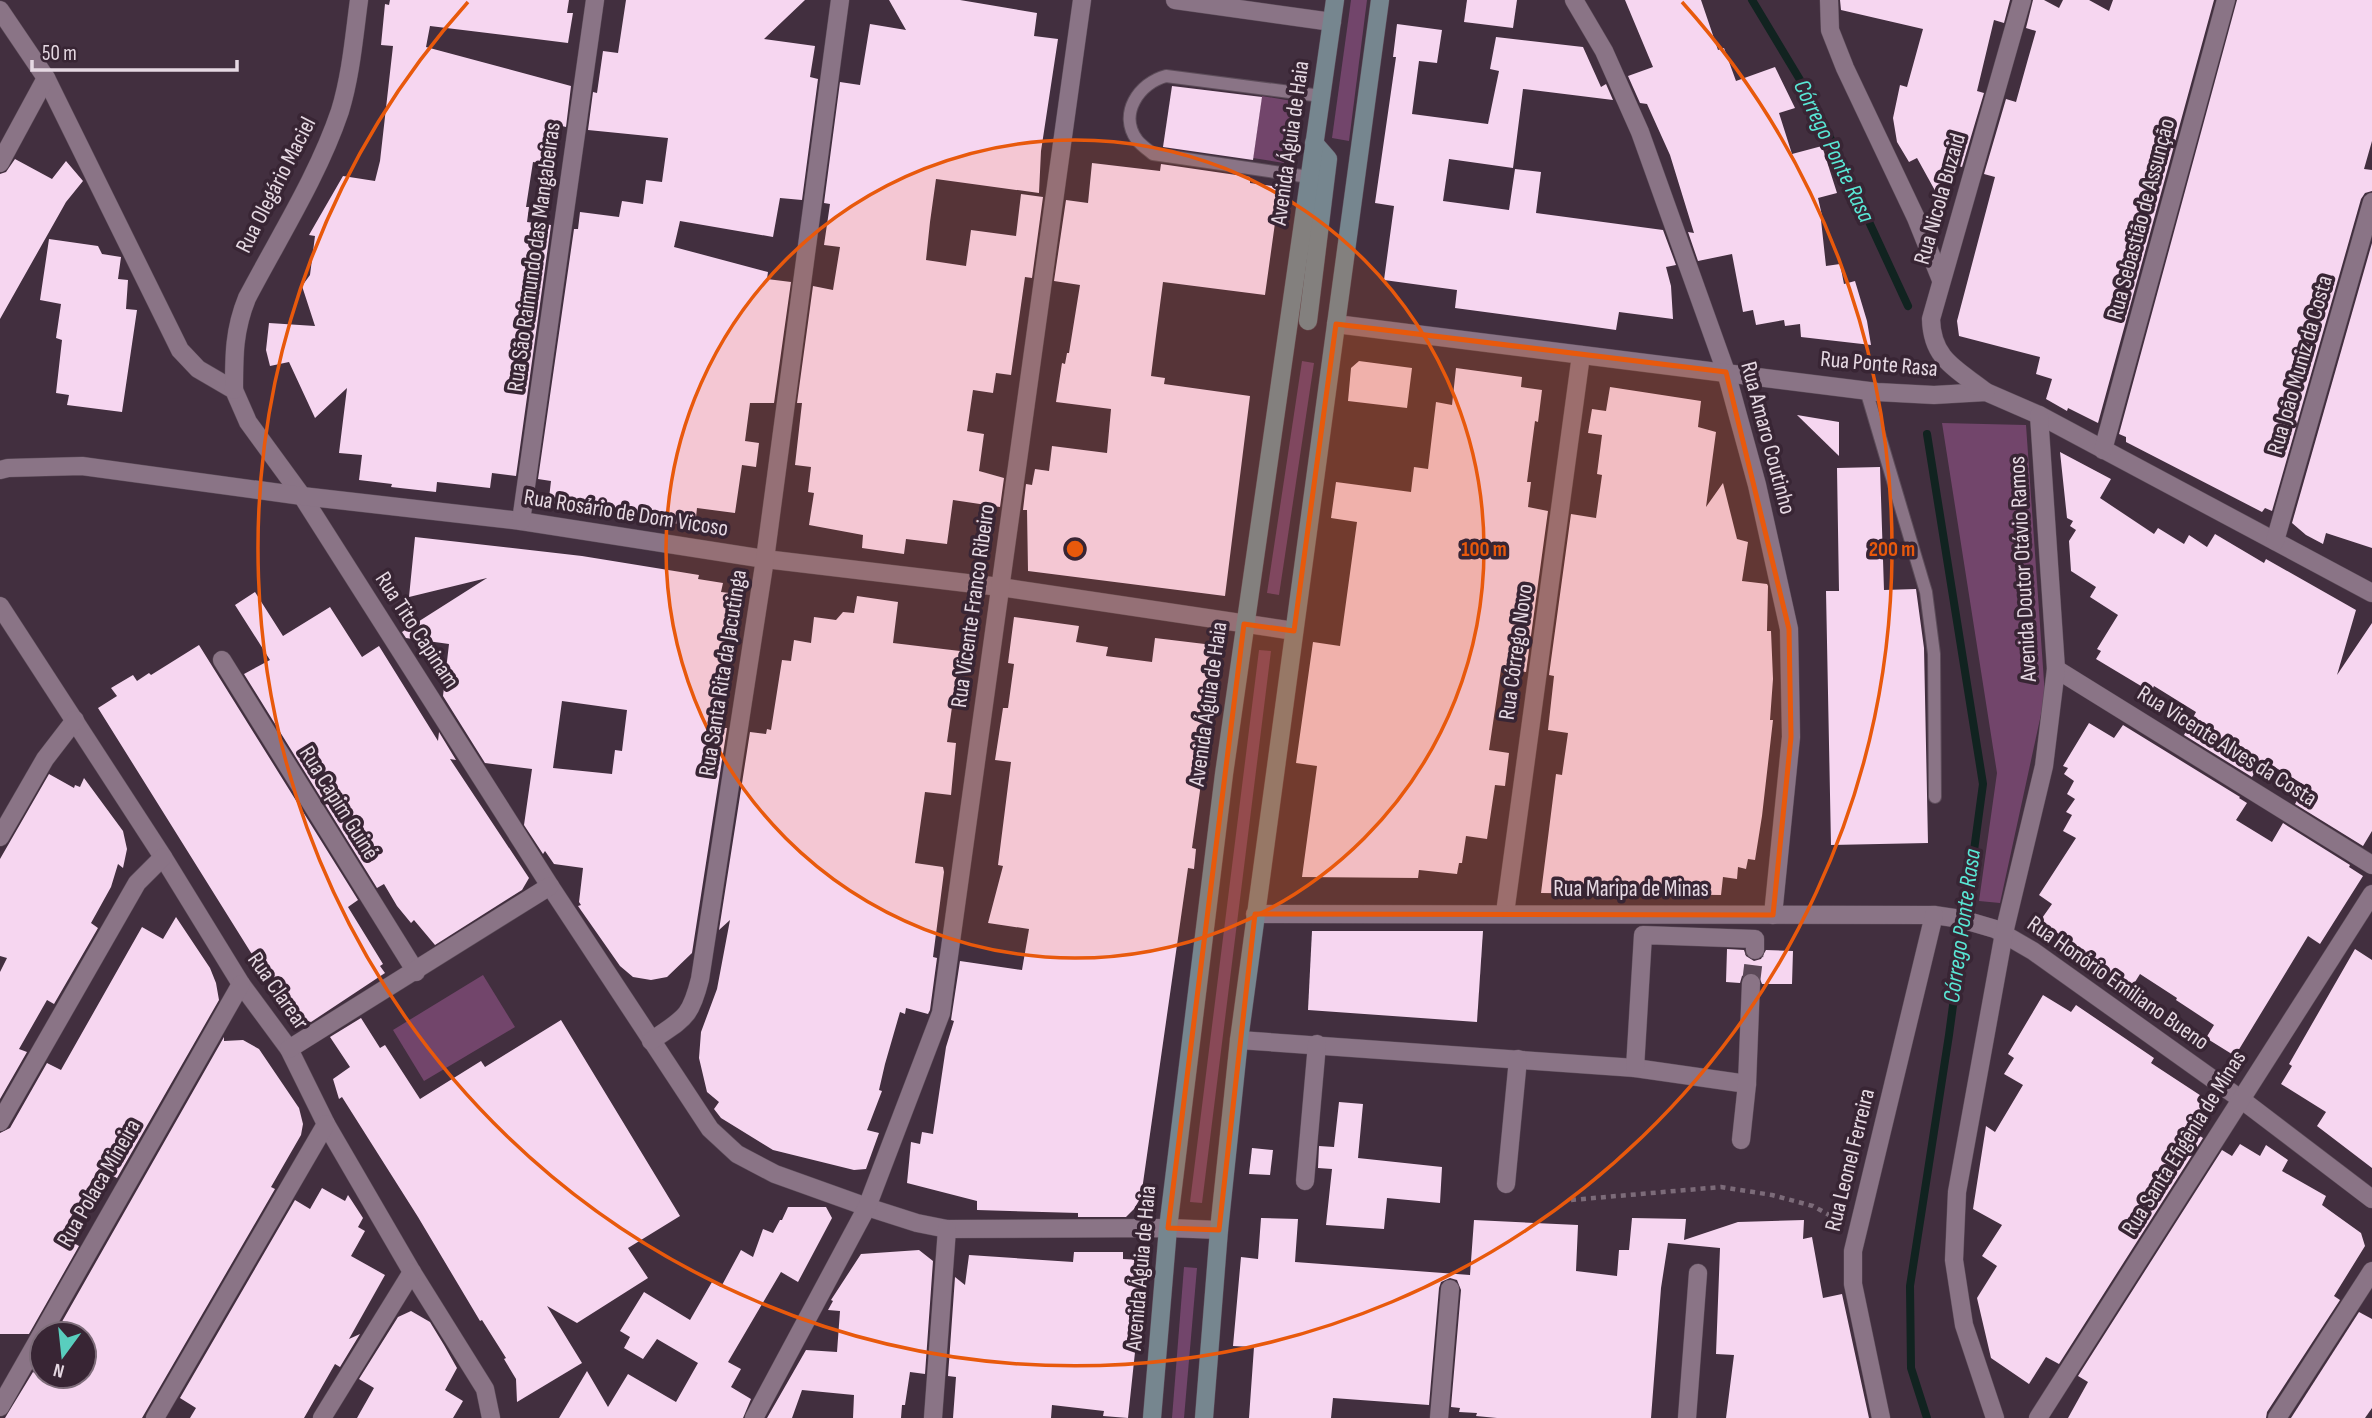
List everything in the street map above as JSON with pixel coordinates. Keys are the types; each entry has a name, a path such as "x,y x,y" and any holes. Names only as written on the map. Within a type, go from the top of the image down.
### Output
{"main road":[{"name":"Avenida Águia de Haia","path":"1152,1418 1168,1228 1244,624 1299,319 1309,177 1335,0"},
{"path":"1204,1418 1219,1230 1239,1040 1380,0"},
{"path":"1314,143 1328,159 1299,319 1336,324"}],"street":[{"name":"Rua Olegário Maciel","path":"234,390 237,320 323,153 340,110 349,71 359,0"},
{"name":"Rua São Raimundo das Mangabeiras","path":"521,521 595,0"},
{"name":"Rua Santa Rita da Jacutinga","path":"651,1041 685,1017 694,1000 700,979 765,559 840,0"},
{"name":"Rua Vicente Franco Ribeiro","path":"754,1418 867,1207 941,1013 1082,0"},
{"path":"1175,0 1332,22"},
{"name":"Rua Amaro Coutinho","path":"1574,0 1604,51 1640,132 1726,372 1758,485 1789,629 1790,737 1773,915"},
{"path":"1829,0 1830,30 1845,68 1916,218 1941,280"},
{"name":"Rua Nicola Buzaid","path":"1986,392 1942,358 1931,338 1931,319 2022,0"},
{"name":"Rua Sebastião de Assunção","path":"2103,450 2226,0"},
{"path":"0,10 46,78 180,350 198,369 234,390"},
{"path":"0,163 46,78"},
{"name":"Rua João Muniz da Costa","path":"2275,541 2372,202"},
{"name":"Rua Ponte Rasa","path":"1336,324 1872,391 1934,396 1986,392 2039,415 2372,593"},
{"name":"Rua Córrego Novo","path":"1505,914 1581,355"},
{"name":"Rua Tito Capinam","path":"234,390 248,422 302,496 651,1041 710,1129 737,1154 775,1174 867,1207 917,1223 947,1229 1219,1230"},
{"name":"Avenida Doutor Otávio Ramos","path":"1995,1418 1964,1325 1954,1260 1957,1192 2000,931 2044,766 2056,669 2039,415"},
{"name":"Rua Rosário de Dom Vicoso","path":"0,470 82,466 302,496 521,521 765,559 1000,587 1294,631"},
{"name":"Rua Clarear","path":"0,606 241,984 289,1049 326,1124 412,1272 485,1390 491,1418"},
{"name":"Rua Capim Guiné","path":"222,660 416,972"},
{"name":"Rua Vicente Alves da Costa","path":"2056,669 2372,865"},
{"path":"0,837 45,759 75,720"},
{"path":"0,1122 137,883 163,858"},
{"path":"289,1049 550,886"},
{"name":"Rua Santa Efigênia de Minas","path":"2038,1418 2372,894"},
{"name":"Rua Maripa de Minas","path":"1255,914 1937,915 2000,931"},
{"name":"Rua Leonel Ferreira","path":"1881,1418 1853,1284 1853,1251 1937,915"},
{"name":"Rua Honório Emiliano Bueno","path":"2000,931 2033,951 2242,1100 2372,1199"},
{"path":"1635,1068 1643,935 1755,939 1755,950"},
{"path":"1741,1140 1747,1084 1751,983"},
{"name":"Rua Polaca Mineira","path":"0,1407 241,984"},
{"path":"1239,1040 1635,1068 1747,1084"},
{"path":"1305,1181 1317,1044"},
{"path":"1506,1184 1518,1059"},
{"path":"155,1418 326,1124"},
{"path":"933,1418 947,1229"},
{"path":"2277,1418 2372,1271"},
{"path":"322,1418 412,1272"},
{"path":"1687,1418 1698,1273"},
{"path":"1439,1418 1450,1289"}],"lane":[{"path":"1309,177 1153,154 1136,139 1130,120 1134,99 1142,88 1153,79 1166,76 1321,96"},
{"path":"1872,391 1926,592 1934,654 1935,797"}],"path":[{"path":"1571,1200 1721,1187 1772,1195 1813,1206 1857,1231"}],"highlighted area":[{"path":"1336,324 1726,372 1789,629 1791,737 1773,915 1255,914 1219,1230 1168,1228 1244,624 1294,631"}],"shaded area":[{"path":"1351,0 1367,0 1349,141 1332,138"},
{"path":"1262,96 1292,101 1284,163 1253,158"},
{"path":"1302,361 1314,363 1279,595 1267,593"},
{"path":"1942,423 2026,425 2045,696 2000,903 1979,901 1997,773"},
{"path":"1259,650 1271,651 1202,1203 1190,1202"},
{"path":"483,975 515,1027 424,1081 393,1030"},
{"path":"1184,1267 1197,1268 1184,1418 1172,1418"}],"building":[{"path":"390,0 569,0 567,13 573,13 568,43 430,26 426,47 571,86 566,127 558,125 553,165 533,162 526,207 529,207 527,222 551,225 516,476 492,473 490,488 437,482 436,492 359,480 362,455 339,453 347,388 315,418 289,362 270,366 266,350 269,323 315,326 302,286 310,275 315,236 309,235 343,176 375,181 380,161 393,46 381,45 385,4 389,5"},
{"path":"626,0 805,0 764,39 815,46 810,77 818,79 802,200 780,198 773,237 680,221 674,247 768,272 767,279 791,282 774,403 750,403 745,441 759,443 756,467 742,465 735,513 697,508 695,526 548,507 551,481 538,479 574,229 578,229 580,212 619,217 622,201 643,204 646,180 662,182 668,138 588,130 593,92 597,93 603,51 618,53"},
{"path":"889,0 960,0 1037,13 1034,36 1058,39 1041,151 1039,193 936,179 930,222 926,260 966,266 971,230 1016,236 1021,194 1043,197 1032,278 1025,277 1011,375 996,373 993,393 973,390 967,431 984,434 979,471 1004,478 1000,507 953,500 947,544 906,539 904,554 862,548 863,535 809,525 814,493 808,492 811,467 795,465 802,403 797,403 813,286 833,290 840,247 824,245 830,204 824,203 840,82 860,85 870,24 906,30"},
{"path":"1467,0 1517,0 1513,28 1464,22"},
{"path":"1625,0 1701,0 1718,50 1724,48 1736,81 1775,67 1795,108 1779,113 1792,154 1822,146 1837,193 1818,198 1823,220 1826,266 1840,264 1844,284 1855,281 1871,345 1801,337 1800,324 1785,326 1784,320 1756,325 1753,310 1743,312 1732,254 1698,261 1688,232 1694,233 1670,155 1647,104 1640,103 1628,76 1653,67"},
{"path":"1840,0 2010,0 2004,23 1994,20 1977,91 1984,93 1962,167 1949,163 1938,196 1917,158 1909,162 1897,142 1893,118 1900,85 1907,87 1923,29 1841,10"},
{"path":"2033,0 2044,0 2059,8 2063,0 2089,0 2109,11 2113,0 2214,0 2098,423 2046,399 2052,379 2036,374 2040,357 1959,336 1957,321 1995,177 1984,174 2006,99 2016,102 2036,31 2026,28"},
{"path":"2237,0 2372,0 2372,141 2364,169 2372,170 2372,191 2365,193 2361,199 2272,511 2265,508 2262,512 2126,442 2126,437 2119,434"},
{"path":"1397,24 1442,30 1437,63 1419,61 1412,114 1488,124 1499,71 1490,69 1496,37 1583,47 1601,87 1606,84 1613,100 1523,89 1513,168 1449,159 1443,201 1509,210 1515,169 1541,172 1536,213 1663,230 1676,265 1666,267 1671,286 1673,319 1619,312 1616,330 1455,308 1457,290 1384,280 1394,206 1375,203 1396,57 1393,57"},
{"path":"1172,86 1262,97 1253,160 1163,147"},
{"path":"15,159 52,179 66,161 83,181 66,202 0,319 0,174 6,172"},
{"path":"1092,163 1160,171 1161,164 1250,177 1250,183 1280,187 1265,295 1163,282 1151,376 1165,378 1164,384 1250,396 1225,596 1028,571 1027,510 1023,510 1026,484 1032,485 1035,469 1049,471 1052,446 1107,453 1111,409 1056,402 1062,363 1065,364 1069,353 1080,285 1054,281 1066,200 1088,203"},
{"path":"49,239 98,246 102,254 121,257 118,279 128,280 126,309 137,310 122,412 67,405 69,395 56,393 62,340 56,338 61,304 40,300"},
{"path":"2372,243 2372,548 2326,533 2323,544 2292,523"},
{"path":"1359,361 1412,368 1407,408 1348,401 1351,368"},
{"path":"1456,368 1522,377 1521,387 1542,390 1527,482 1531,482 1528,507 1548,511 1526,672 1501,669 1489,750 1509,753 1505,786 1495,785 1487,839 1466,836 1462,863 1459,863 1457,874 1419,870 1418,878 1302,877 1317,766 1296,763 1313,642 1340,646 1357,522 1331,518 1336,482 1411,492 1414,467 1428,469 1436,402 1452,405"},
{"path":"1610,387 1701,401 1698,427 1716,432 1706,507 1723,483 1737,539 1748,542 1742,581 1768,586 1767,631 1771,631 1773,679 1770,720 1773,720 1762,816 1755,860 1748,859 1746,869 1738,867 1737,879 1723,877 1721,895 1541,893 1556,774 1562,775 1568,733 1548,730 1554,676 1549,675 1571,514 1596,518 1602,475 1597,474 1602,435 1588,433 1592,409 1606,411"},
{"path":"1797,415 1839,422 1839,456"},
{"path":"2060,452 2111,479 2100,498 2154,534 2158,528 2184,544 2189,535 2207,547 2215,534 2264,563 2266,559 2356,610 2337,675 2372,623 2372,831 2363,846 2295,804 2306,786 2263,760 2252,777 2184,735 2196,712 2154,686 2151,692 2096,659 2101,651 2097,649 2118,615 2090,597 2096,587 2071,571 2069,541 2076,530 2070,526 2073,521 2067,518"},
{"path":"1880,467 1884,590 1916,589 1924,648 1928,843 1831,845 1826,591 1839,591 1837,468"},
{"path":"415,537 582,556 699,575 698,579 723,583 721,592 738,594 722,728 727,728 692,953 667,977 651,980 633,977 620,966 578,906 581,905 579,902 583,868 554,864 545,851 543,854 524,825 532,769 485,763 443,696 449,644 406,638 402,632 487,578 409,597","holes":["562,701 627,710 622,751 615,750 612,774 553,768"]},
{"path":"255,592 283,636 330,607 362,657 379,646 438,741 439,732 456,760 450,759 529,878 522,890 435,945 414,920 411,923 384,884 377,888 244,674 270,660 235,605"},
{"path":"857,596 898,602 893,643 960,651 947,742 956,743 951,795 925,792 915,863 943,867 944,872 933,957 937,958 930,1010 928,1014 906,1008 905,1014 900,1012 879,1090 882,1091 867,1130 879,1133 866,1169 854,1170 773,1150 721,1118 714,1109 719,1102 707,1092 699,1058 701,1032 717,989 730,920 719,930 750,732 766,734 767,729 771,730 782,660 791,661 794,640 811,643 814,617 836,620 843,612 854,613"},
{"path":"1014,617 1079,626 1076,642 1108,647 1106,656 1152,662 1155,638 1213,645 1210,719 1192,848 1196,849 1194,869 1188,868 1141,1197 1126,1217 1078,1217 1078,1213 977,1210 977,1201 907,1183 911,1142 920,1144 922,1132 933,1134 946,1047 954,1021 951,1020 960,961 1022,970 1029,929 988,923 1003,866 998,865 1011,762 995,760 1003,708 1008,708 1014,664 1008,663"},
{"path":"199,645 358,900 348,907 383,964 380,966 385,973 311,1022 296,1018 280,999 98,708 117,696 111,688 133,675 137,681 149,673 151,675"},
{"path":"2089,723 2114,738 2123,725 2240,797 2247,803 2236,820 2272,842 2283,823 2363,876 2320,944 2308,936 2235,1056 2206,1038 2214,1025 2176,1000 2177,998 2140,974 2130,990 2040,921 2052,904 2039,895 2076,838 2063,831 2072,815 2066,812 2075,799 2067,794 2074,781 2064,774 2068,768 2063,766"},
{"path":"49,774 74,788 75,785 80,787 84,778 123,831 127,849 123,868 118,864 111,887 91,923 98,928 54,1004 47,1000 19,1049 27,1052 0,1099 0,972 7,958 0,956 0,859"},
{"path":"176,917 210,968 219,1000 117,1178 99,1169 72,1215 61,1236 79,1246 37,1320 28,1320 28,1334 0,1334 0,1133 10,1128 47,1063 61,1070 142,927 163,939"},
{"path":"1312,931 1483,931 1477,1022 1308,1010"},
{"path":"1727,949 1744,950 1746,956 1754,961 1761,959 1766,950 1793,951 1792,984 1762,984 1758,974 1751,972 1742,976 1740,983 1726,982"},
{"path":"2355,949 2372,960 2372,1168 2317,1126 2326,1112 2281,1084 2292,1066 2289,1064"},
{"path":"2043,995 2071,1012 2076,1005 2154,1058 2151,1063 2212,1103 2194,1132 2203,1138 2059,1364 2046,1357 2029,1384 1991,1358 1977,1298 1997,1266 1982,1256 2002,1225 1973,1209 1986,1126 1995,1132 2023,1085 2004,1074 2014,1058 2008,1054"},
{"path":"361,1018 380,1048 385,1045 420,1099 481,1061 485,1067 561,1020 680,1216 628,1248 648,1278 577,1323 547,1306 582,1363 517,1402 516,1379 504,1359 506,1358 482,1320 480,1321 342,1097 339,1099 333,1079 350,1067 330,1037"},
{"path":"224,1037 224,1041 243,1040 259,1049 299,1108 303,1124 301,1135 271,1187 275,1189 142,1418 5,1418 28,1380 28,1390 98,1390 98,1320 63,1320"},
{"path":"1339,1102 1363,1104 1358,1158 1442,1167 1440,1203 1387,1198 1384,1229 1326,1225 1332,1169 1318,1168 1319,1146 1334,1147"},
{"path":"2240,1144 2260,1156 2266,1145 2288,1160 2282,1171 2326,1196 2322,1205 2361,1233 2365,1246 2334,1296 2340,1300 2267,1412 2266,1418 2068,1418 2088,1382 2078,1376 2222,1150 2232,1156"},
{"path":"1252,1148 1273,1150 1270,1175 1249,1174"},
{"path":"322,1188 345,1201 348,1195 363,1218 358,1227 365,1231 351,1256 385,1275 349,1339 360,1334 340,1367 335,1364 304,1418 190,1418 196,1408 180,1398 295,1200 310,1209"},
{"path":"788,1207 826,1207 832,1218 798,1282 781,1272 728,1362 741,1369 731,1387 751,1399 743,1418 559,1418 587,1371 608,1407 628,1374 676,1402 698,1363 657,1339 643,1359 624,1348 630,1337 620,1331 644,1292 690,1320 712,1282 721,1287 741,1250 753,1257 763,1229 773,1233"},
{"path":"1261,1218 1298,1219 1295,1262 1470,1275 1474,1220 1578,1225 1576,1271 1617,1276 1619,1250 1629,1250 1632,1218 1686,1219 1684,1240 1738,1222 1804,1220 1803,1239 1812,1237 1823,1298 1842,1294 1869,1418 1726,1418 1734,1355 1716,1354 1720,1248 1668,1243 1661,1288 1651,1418 1497,1418 1459,1412 1460,1408 1451,1407 1461,1290 1457,1280 1450,1278 1441,1282 1439,1288 1429,1405 1333,1398 1331,1418 1249,1418 1254,1347 1233,1346 1241,1257 1258,1259"},
{"path":"919,1250 933,1261 925,1374 910,1372 901,1418 853,1418 854,1395 802,1390 792,1418 767,1418 806,1350 837,1352 840,1311 828,1310 833,1301 831,1300 861,1254"},
{"path":"1074,1252 1123,1252 1123,1259 1141,1260 1143,1277 1128,1418 1103,1416 1104,1411 1052,1405 1051,1418 953,1418 956,1377 948,1376 955,1277 965,1285 969,1255 1073,1262"},
{"path":"411,1311 430,1322 444,1345 457,1368 445,1390 463,1401 453,1418 357,1418 374,1388 359,1379 398,1317"},
{"path":"2359,1312 2372,1319 2372,1408 2365,1418 2291,1418"}],"waterway":[{"name":"Córrego Ponte Rasa","path":"1752,0 1814,103 1908,306"},
{"name":"Córrego Ponte Rasa","path":"1927,434 1983,784 1949,1035 1910,1286 1911,1368 1927,1418"}],"tunnel":[{"path":"1751,983 1755,950"}]}
